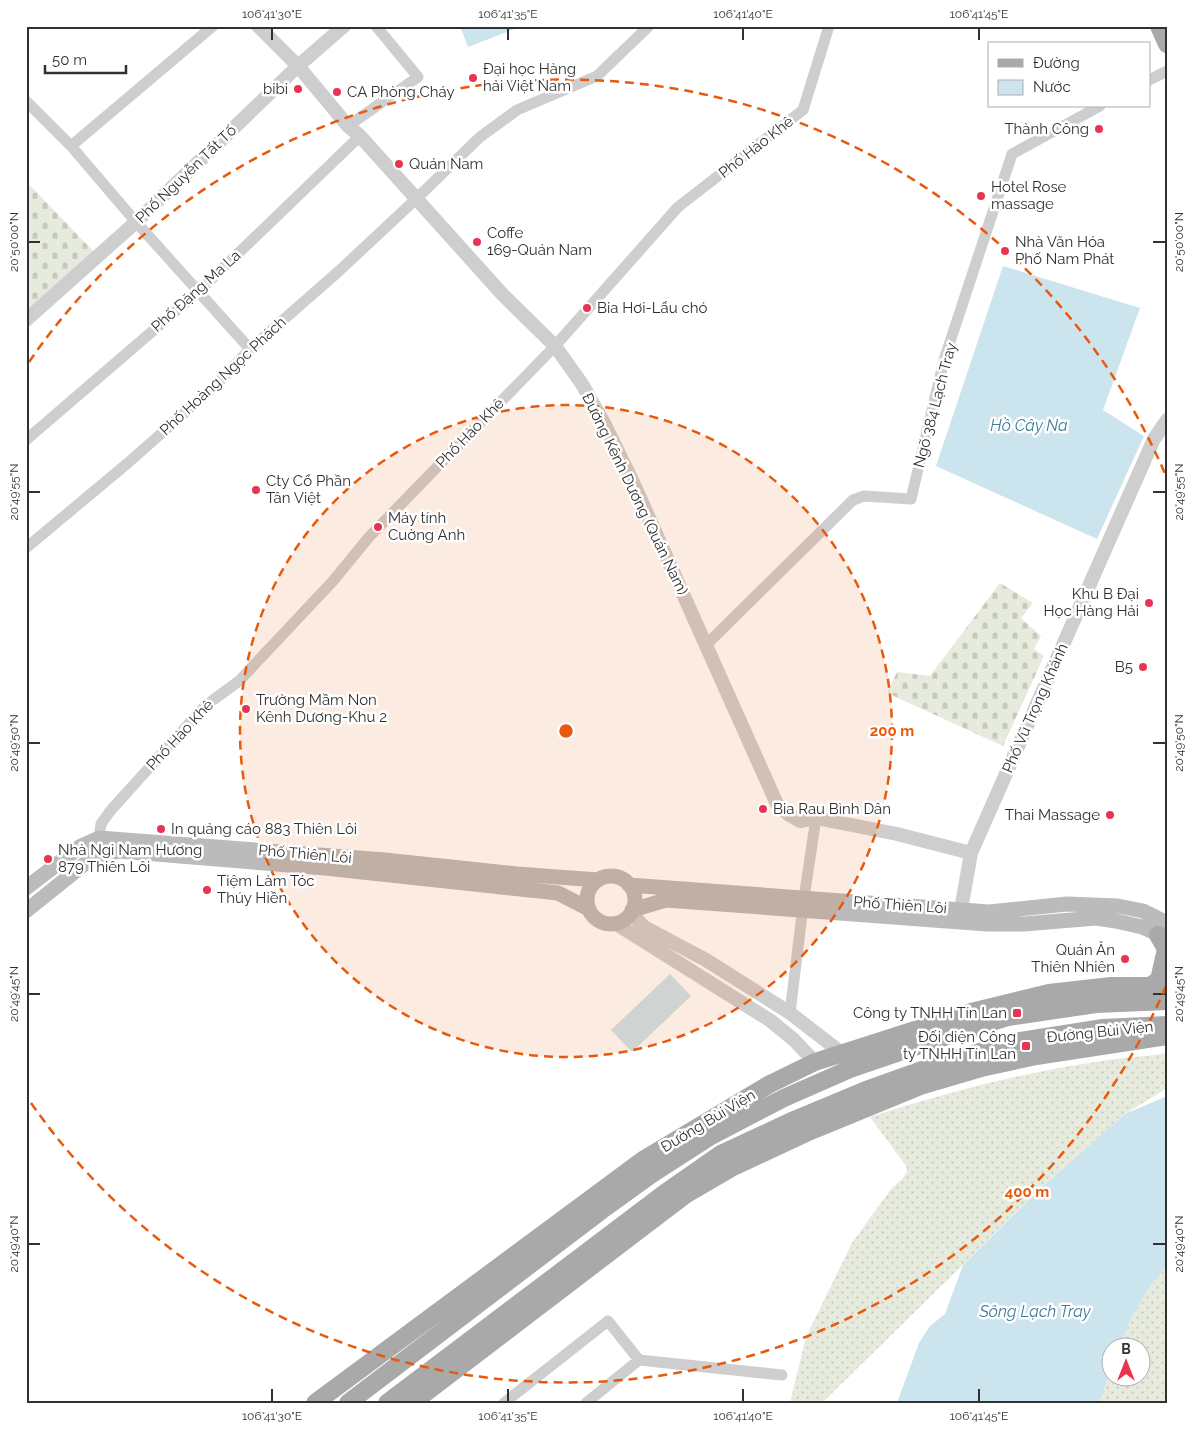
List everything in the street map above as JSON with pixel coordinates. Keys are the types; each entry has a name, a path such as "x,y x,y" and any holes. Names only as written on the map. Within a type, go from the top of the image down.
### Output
{"main road":[{"path":"1159,26 1167,44"},
{"path":"26,888 81,846 99,838 104,853"},
{"name":"Phố Thiên Lôi","path":"99,838 386,860 517,874 598,880"},
{"name":"Phố Thiên Lôi","path":"26,911 92,858 104,853 118,851 315,867 558,893 589,908"},
{"path":"605,877 618,878 629,885 634,897 632,911 621,921 607,923 599,921 593,915 587,898 591,887 598,880 605,877"},
{"name":"Phố Thiên Lôi","path":"629,885 668,894 960,915 987,924 1024,924 1096,918 1164,932"},
{"name":"Phố Thiên Lôi","path":"632,911 668,894"},
{"path":"1158,986 1166,949 1164,932"},
{"name":"Đường Bùi Viện","path":"315,1403 643,1160 770,1084 815,1062 971,1012 1049,993 1112,986 1158,986"},
{"name":"Đường Bùi Viện","path":"348,1403 652,1174 711,1136 784,1098 850,1069 1008,1017 1096,1004 1167,1001"},
{"name":"Đường Bùi Viện","path":"422,1395 618,1230 665,1193 721,1154 794,1120 866,1090 936,1065 1014,1042 1104,1028 1167,1025"},
{"name":"Đường Bùi Viện","path":"387,1403 422,1395 685,1195 733,1167 806,1133 923,1085 981,1068 1036,1056 1167,1036"},
{"path":"794,1120 806,1133"},
{"path":"602,1210 618,1230"}],"street":[{"path":"71,146 213,26"},
{"name":"Đường Kênh Dương (Quán Nam)","path":"258,26 298,66 348,126 360,136 503,295 555,346 582,384 605,424 777,804 788,814 800,821 816,818 898,834 972,853"},
{"name":"Phố Nguyễn Tất Tố","path":"26,320 136,222 298,66 344,26"},
{"path":"348,126 418,77 376,26"},
{"name":"Phố Hoàng Ngọc Phách","path":"26,548 129,462 215,386 250,349 339,271 416,200 480,137 517,110 597,76 649,26"},
{"name":"Phố Hào Khê","path":"99,838 101,824 111,810 205,706 239,681 333,581 369,537 555,346 678,206 803,110 829,26"},
{"path":"1150,79 1167,70"},
{"path":"26,101 71,146 136,222 250,349"},
{"name":"Ngõ 384 Lạch Tray","path":"706,645 853,500 864,496 911,499 944,360 1012,154 1096,108"},
{"name":"Phố Đặng Ma La","path":"26,440 198,292 360,136"},
{"name":"Phố Vũ Trọng Khánh","path":"960,915 972,853 1154,439 1167,420"},
{"path":"790,1013 803,904 816,818"},
{"path":"632,911 644,927 706,960 790,1013 842,1054"},
{"path":"615,923 771,1021 790,1036 815,1062"},
{"path":"504,1403 608,1321 639,1360"},
{"path":"586,1403 639,1360 782,1375"}],"green space":[{"path":"26,181 95,253 26,310"},
{"path":"1000,583 1033,603 1021,618 1041,636 1034,649 1044,656 1003,746 887,693 897,672 930,676"},
{"path":"1167,1053 1167,1088 1125,1114 1042,1187 822,1403 790,1403 806,1337 852,1243 891,1189 907,1172 906,1166 870,1117 1014,1077 1110,1060"},
{"path":"1167,1267 1167,1403 1099,1403 1105,1386 1150,1386 1150,1336 1124,1336 1139,1304"}],"water":[{"path":"460,26 522,26 468,47"},
{"name":"Hồ Cây Na","path":"1003,266 1140,308 1103,410 1144,436 1097,539 936,466"},
{"path":"670,974 691,996 632,1052 611,1030"},
{"name":"Sông Lạch Tray","path":"1167,1096 1167,1267 1139,1304 1124,1336 1100,1336 1100,1386 1105,1386 1099,1403 897,1403 919,1343 930,1326 945,1314 963,1265 1042,1187 1125,1114"}],"place":[{"name":"Đại học Hàng hải Việt Nam","path":"473,78"},
{"name":"bibi","path":"298,89"},
{"name":"CA Phòng Cháy","path":"337,92"},
{"name":"Thành Công","path":"1099,129"},
{"name":"Quán Nam","path":"399,164"},
{"name":"Hotel Rose massage","path":"981,196"},
{"name":"Coffe 169-Quán Nam","path":"477,242"},
{"name":"Nhà Văn Hóa Phố Nam Phát","path":"1005,251"},
{"name":"Bia Hơi-Lẩu chó","path":"587,308"},
{"name":"Cty Cổ Phần Tân Việt","path":"256,490"},
{"name":"Máy tính Cuờng Anh","path":"378,527"},
{"name":"Khu B Đại Học Hàng Hải","path":"1149,603"},
{"name":"B5","path":"1143,667"},
{"name":"Trường Mầm Non Kênh Dương-Khu 2","path":"246,709"},
{"name":"Bia Rau Bình Dân","path":"763,809"},
{"name":"Thai Massage","path":"1110,815"},
{"name":"In quảng cáo 883 Thiên Lôi","path":"161,829"},
{"name":"Nhà Ngỉ Nam Hương 879 Thiên Lôi","path":"48,859"},
{"name":"Tiệm Làm Tóc Thúy Hiền","path":"207,890"},
{"name":"Quán Ăn Thiên Nhiên","path":"1125,959"},
{"name":"Công ty TNHH Tín Lan","path":"1017,1013"},
{"name":"Đối diện Công ty TNHH Tín Lan","path":"1026,1046"}]}
